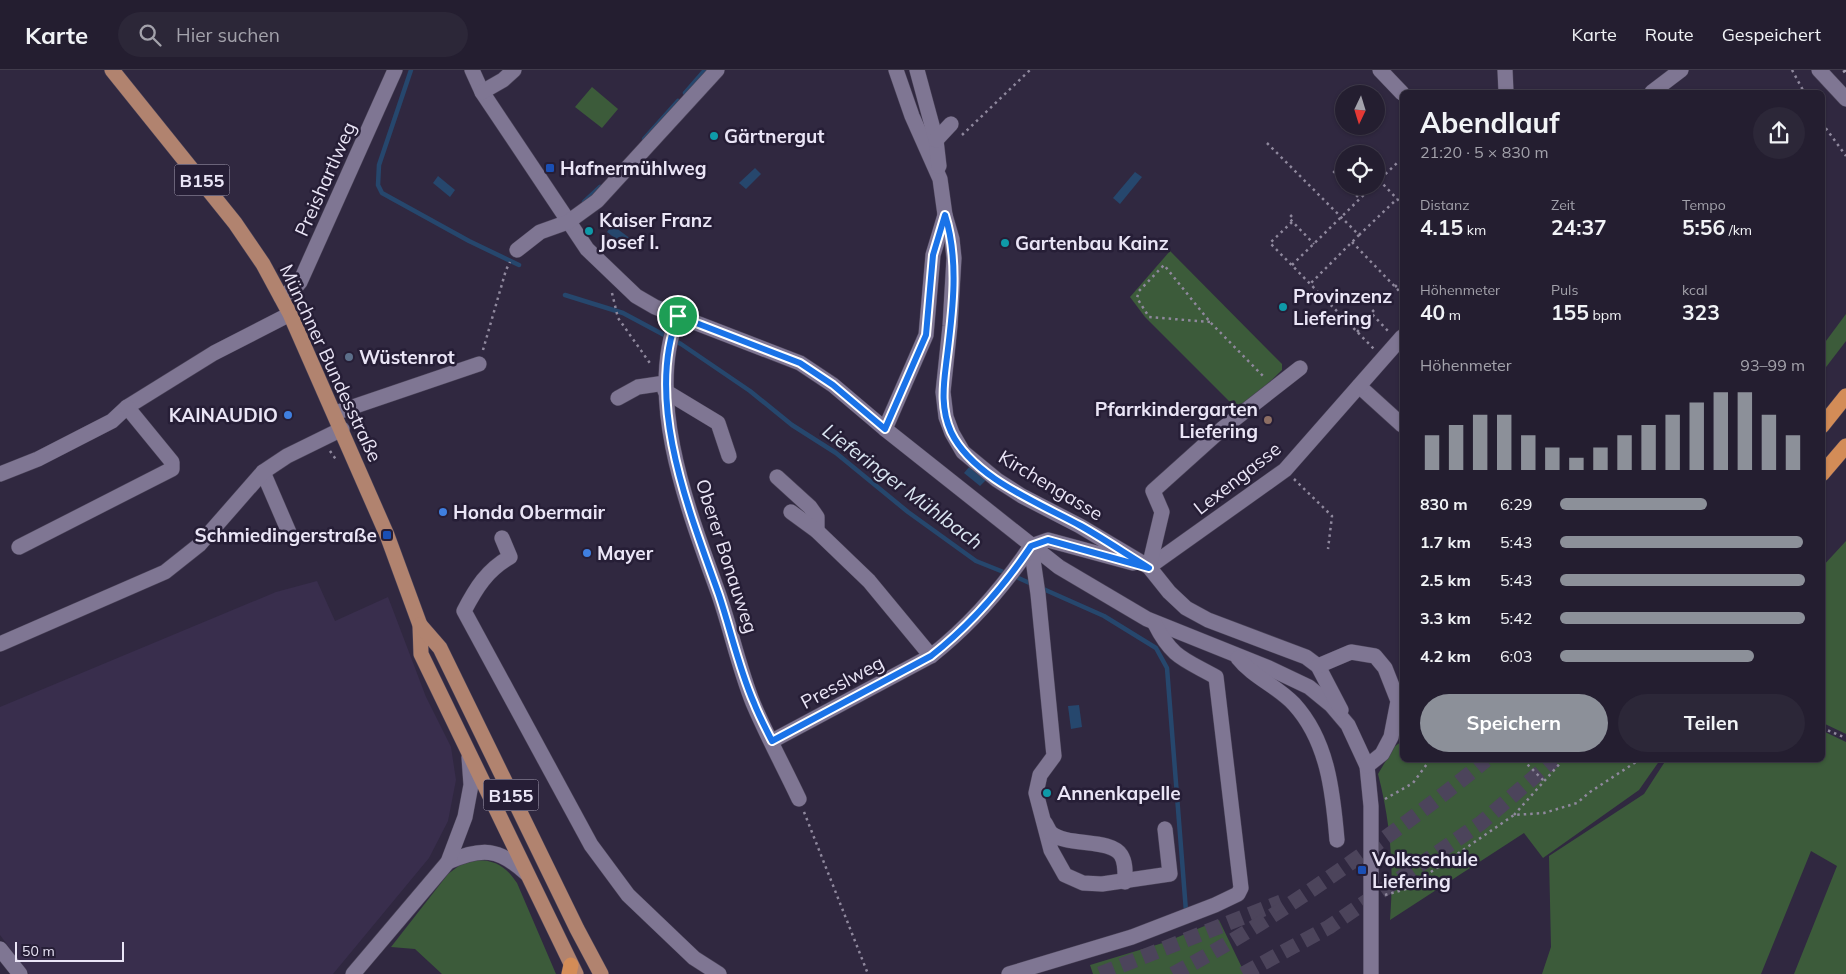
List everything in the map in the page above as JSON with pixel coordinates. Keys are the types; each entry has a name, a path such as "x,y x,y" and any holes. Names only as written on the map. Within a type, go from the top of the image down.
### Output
{"highway":[{"path":"1825,422 1846,396"},
{"path":"1825,470 1846,446"}],"main road":[{"name":"Münchner Bundesstraße","path":"112,70 235,223 290,314 387,535 420,625 421,654 572,971"},
{"name":"Münchner Bundesstraße","path":"420,625 440,648 576,929 601,974"}],"street":[{"name":"Preishartlweg","path":"281,297 295,288 300,282 395,70"},
{"path":"472,70 482,92 587,249 616,280 673,330 800,363 833,385 885,429 1058,567 1155,624 1236,654 1309,687 1331,704 1348,725"},
{"path":"482,92 503,80 514,70"},
{"path":"516,250 540,232 568,222 597,201 717,70"},
{"name":"Kirchengasse","path":"896,70 912,116 940,179"},
{"name":"Kirchengasse","path":"917,70 936,140 945,215 952,239 954,258 950,326 942,392 946,417 952,433 964,452 997,480 1022,496 1080,526 1149,568 1186,608 1208,620 1306,657 1318,666"},
{"path":"1380,70 1400,91"},
{"path":"1505,70 1506,90"},
{"path":"1655,90 1681,70"},
{"path":"1819,70 1846,99"},
{"path":"936,140 956,131"},
{"name":"Kirchengasse","path":"885,429 926,335 933,255 945,215"},
{"path":"0,474 38,459 112,421 127,407 214,353 290,314"},
{"name":"Oberer Bonauweg","path":"673,330 665,387 675,457 697,536 753,702 799,799"},
{"name":"Lexengasse","path":"1149,568 1285,470 1400,340"},
{"path":"335,413 480,364"},
{"path":"1149,568 1162,512 1153,491 1222,429 1300,368"},
{"path":"1359,386 1400,423"},
{"path":"618,398 638,387 665,387 718,423 729,456"},
{"path":"19,547 172,469 172,462 127,407"},
{"path":"0,644 164,572 199,545 264,472 287,456 342,429"},
{"path":"264,472 291,538"},
{"path":"777,477 810,508 817,518 817,531"},
{"path":"791,512 817,531 869,581 931,656"},
{"path":"502,538 510,557 495,565 478,584 464,611 591,845 628,895 694,958 719,974"},
{"name":"Kirchengasse","path":"1031,546 1048,540 1149,568"},
{"path":"1031,546 1038,594 1054,756 1036,783 1036,793 1050,850 1065,874 1083,883 1126,882 1170,874 1165,829"},
{"name":"Presslweg","path":"772,741 931,656 952,639 1016,569 1031,546"},
{"path":"1009,974 1132,937 1215,905 1238,894 1241,888 1216,676 1175,654 1155,624"},
{"path":"1367,766 1382,754 1391,737 1398,701 1384,668 1375,656 1350,652 1318,666 1367,766 1371,806 1371,974"},
{"path":"1236,654 1247,669 1278,690 1294,704 1310,727 1323,756 1332,787 1337,840"},
{"path":"353,974 448,862 465,817 471,785 469,757"},
{"path":"1042,816 1051,833 1062,838 1110,848 1120,854 1125,865 1126,882"},
{"path":"448,862 464,855 488,852 512,860 527,875"},
{"path":"0,949 20,974"}],"path":[{"path":"956,131 1030,70"},
{"path":"1792,70 1803,90"},
{"path":"1825,126 1846,156"},
{"path":"1267,143 1359,235"},
{"path":"1385,174 1398,162"},
{"path":"1335,171 1333,173 1335,175"},
{"path":"1385,186 1400,202"},
{"path":"1356,195 1360,199"},
{"path":"1292,265 1364,195"},
{"path":"1311,283 1398,199"},
{"path":"1292,215 1289,218 1292,222 1314,244"},
{"path":"1292,222 1270,243 1383,359"},
{"path":"1352,242 1400,292"},
{"path":"1210,322 1149,317 1137,298 1139,291 1164,265 1210,322 1274,387"},
{"path":"480,364 507,268"},
{"path":"1395,287 1400,282"},
{"path":"615,305 617,314 665,387"},
{"path":"1374,310 1371,313 1373,316 1400,338"},
{"path":"1357,332 1373,316"},
{"path":"330,452 337,461"},
{"path":"1285,470 1332,516 1328,549"},
{"path":"1825,729 1846,738"},
{"path":"1371,806 1400,792 1413,783 1429,762"},
{"path":"1525,762 1544,781"},
{"path":"1372,899 1406,889 1514,815 1561,762"},
{"path":"1514,815 1544,813 1577,803 1590,792 1636,762"},
{"path":"799,799 868,974"}],"shaded area":[{"path":"317,581 335,621 388,597 426,697 451,747 456,780 448,821 429,858 333,974 29,974 0,935 0,707 276,592"}],"green space":[{"path":"592,87 618,109 602,128 575,107"},
{"path":"1170,251 1282,364 1282,370 1239,411 1145,317 1130,297"},
{"path":"1846,314 1846,341 1825,368 1825,342"},
{"path":"1846,541 1846,734 1825,724 1825,564"},
{"path":"1825,732 1846,742 1846,974 1794,974 1837,866 1811,851 1761,974 1542,974 1551,947 1549,856 1644,794 1665,762 1825,762"},
{"path":"1400,742 1400,762 1659,762 1639,790 1543,858 1524,833 1390,920 1392,883 1389,829 1378,774 1394,747"},
{"path":"473,860 493,862 504,868 513,877 556,974 442,974 415,949 391,947 448,874 460,865"},
{"path":"1219,920 1245,974 1093,974 1090,965 1166,942"}],"water":[{"path":"755,168 761,174 746,189 739,183"},
{"path":"1135,172 1142,177 1120,204 1113,198"},
{"path":"438,176 455,190 450,197 433,183"},
{"path":"612,225 631,239 625,246 607,232"},
{"path":"970,466 986,480 980,486 964,473"},
{"path":"1079,705 1082,727 1071,729 1068,706"}],"waterway":[{"name":"Lieferinger Mühlbach","path":"411,70 379,165 378,185 382,193 469,241 519,265"},
{"path":"685,93 705,70"},
{"path":"644,139 678,101"},
{"path":"584,202 600,187"},
{"name":"Lieferinger Mühlbach","path":"565,295 623,313 681,344 750,391 792,425 836,453 908,512 976,561 1006,573"},
{"name":"Lieferinger Mühlbach","path":"1014,576 1034,585"},
{"name":"Lieferinger Mühlbach","path":"1041,588 1104,616 1156,648 1167,668 1186,911"}],"tunnel":[{"path":"1173,974 1242,935 1353,861 1484,762"},
{"path":"1243,974 1329,927 1481,823 1552,762"},
{"path":"1100,974 1281,902"}],"place":[{"name":"Gärtnergut","path":"714,136"},
{"name":"Hafnermühlweg","path":"550,168"},
{"name":"Kaiser Franz Josef I.","path":"589,231"},
{"name":"Gartenbau Kainz","path":"1005,243"},
{"name":"Provinzenz Liefering","path":"1283,307"},
{"name":"Wüstenrot","path":"349,357"},
{"name":"KAINAUDIO","path":"288,415"},
{"name":"Pfarrkindergarten Liefering","path":"1268,420"},
{"name":"Honda Obermair","path":"443,512"},
{"name":"Schmiedingerstraße","path":"387,535"},
{"name":"Mayer","path":"587,553"},
{"name":"Annenkapelle","path":"1047,793"},
{"name":"Volksschule Liefering","path":"1362,870"}],"route":[{"path":"945,215 952,239 954,258 950,326 942,392 946,417 952,433 964,452 997,480 1022,496 1080,526 1149,568 1048,540 1031,546 1016,569 952,639 931,656 772,741 753,702 719,595 697,536 675,457 665,383 668,344 678,316 800,363 833,385 885,429 916,362 926,335 933,255 945,215"}]}
